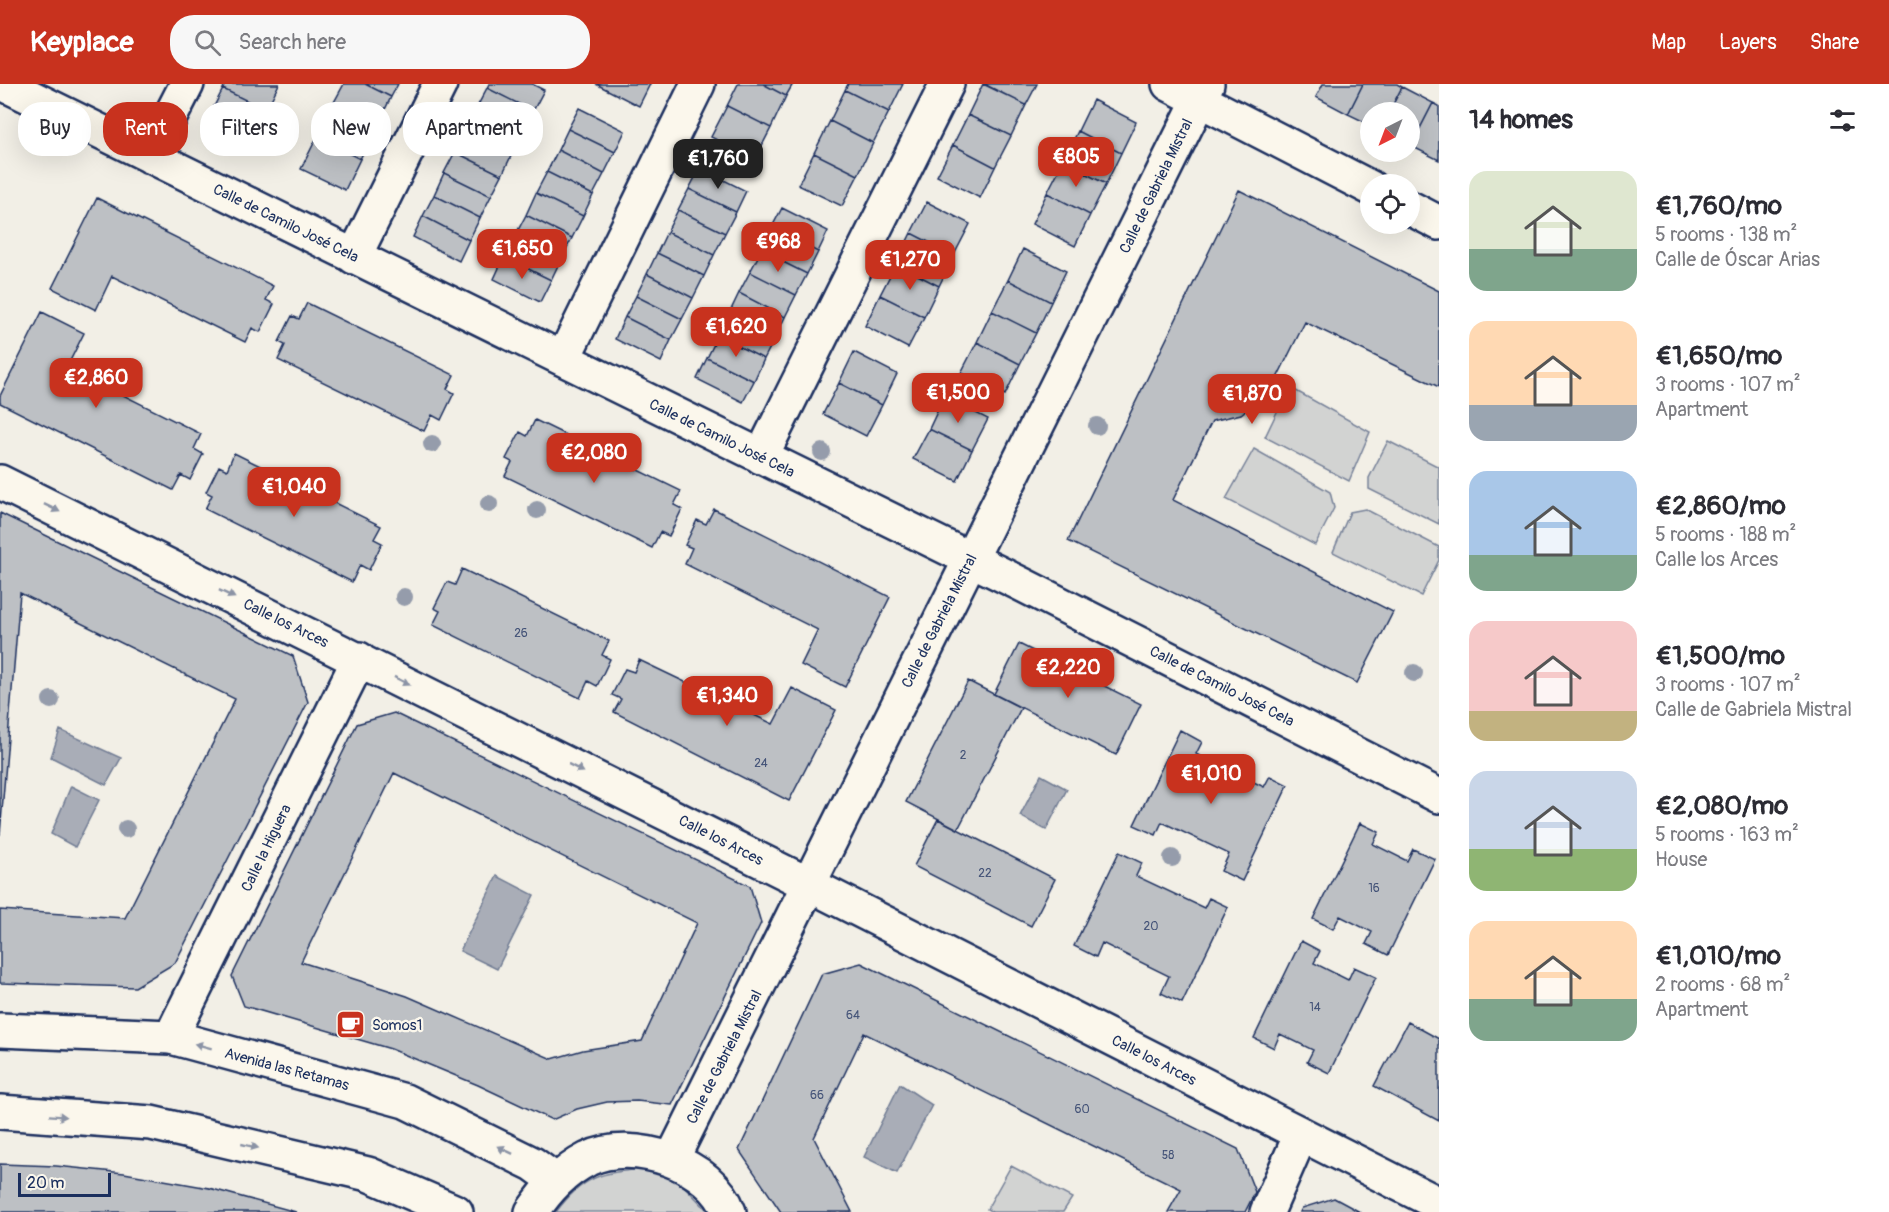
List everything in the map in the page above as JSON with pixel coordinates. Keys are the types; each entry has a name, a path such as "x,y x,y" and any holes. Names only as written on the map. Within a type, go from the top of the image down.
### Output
{"street":[{"name":"Calle de Camilo José Cela","path":"4,84 103,133"},
{"path":"178,102 187,84"},
{"path":"354,257 440,84"},
{"path":"563,359 698,84"},
{"path":"761,457 947,84"},
{"path":"1169,84 1203,92 1360,182"},
{"name":"Calle de Gabriela Mistral","path":"672,1159 1203,92"},
{"name":"Calle de Camilo José Cela","path":"150,156 970,560 1439,796"},
{"path":"1420,213 1439,223"},
{"name":"Calle los Arces","path":"0,482 810,885 1439,1204"},
{"name":"Calle la Higuera","path":"171,1037 359,659"},
{"name":"Avenida las Retamas","path":"0,1029 171,1037 405,1101 533,1164 555,1180"},
{"path":"0,1112 150,1123 368,1174 456,1212"},
{"path":"1267,1212 1301,1134"},
{"path":"532,1212 555,1180 590,1158 631,1150 672,1159 704,1178 729,1212"}],"shaded area":[{"path":"1289,387 1370,432 1349,481 1265,437"},
{"path":"1388,441 1439,467 1439,524 1369,489 1369,478"},
{"path":"1254,449 1330,492 1334,508 1315,545 1226,499"},
{"path":"1365,509 1439,547 1439,560 1421,596 1333,552 1350,512"},
{"path":"60,730 121,758 106,785 51,757"},
{"path":"1041,775 1067,789 1046,830 1020,816"},
{"path":"71,786 99,800 75,847 51,834"},
{"path":"497,876 534,895 497,969 460,951"},
{"path":"900,1084 932,1105 897,1173 864,1157"},
{"path":"1011,1166 1072,1198 1063,1212 992,1212 987,1209"},
{"path":"643,1169 679,1181 709,1212 556,1212 575,1191 594,1178 615,1172"}],"building":[{"path":"225,84 279,84 270,102 250,102 223,89"},
{"path":"344,84 365,84 391,97 389,102 334,102"},
{"path":"365,84 398,84 391,97"},
{"path":"489,84 532,84 544,90 538,102 515,102 487,88"},
{"path":"596,84 650,84 639,106"},
{"path":"738,84 763,84 786,96 771,128 727,106"},
{"path":"763,84 793,84 786,96"},
{"path":"848,84 903,84 889,112 845,90"},
{"path":"983,84 1026,105 1011,136 968,115"},
{"path":"984,84 1037,84 1026,105"},
{"path":"1323,84 1363,84 1348,114 1316,97"},
{"path":"1363,84 1397,84 1402,87 1394,102 1360,102 1360,120 1348,114"},
{"path":"1402,87 1433,103 1420,128 1420,102 1394,102"},
{"path":"487,88 515,102 480,102"},
{"path":"223,89 250,102 216,102"},
{"path":"845,90 889,112 873,143 830,121"},
{"path":"1093,100 1136,122 1121,153 1078,131"},
{"path":"1433,103 1439,106 1439,160 1420,150 1420,128"},
{"path":"727,106 771,128 755,159 711,137"},
{"path":"579,108 625,131 615,152 568,129"},
{"path":"968,115 1011,136 995,167 953,145"},
{"path":"830,121 873,143 858,175 814,153"},
{"path":"568,129 615,152 604,174 558,150"},
{"path":"1078,131 1121,153 1106,184 1063,162"},
{"path":"953,145 995,167 980,198 937,176"},
{"path":"311,149 311,156 354,156 360,159 345,190 301,169"},
{"path":"558,150 604,174 593,195 547,172"},
{"path":"814,153 858,175 842,206 798,185"},
{"path":"453,156 463,156 502,175 491,196 444,173"},
{"path":"463,156 511,156 502,175"},
{"path":"1063,162 1106,184 1090,215 1047,193"},
{"path":"700,168 746,191 736,212 689,189"},
{"path":"547,172 593,195 583,216 536,193"},
{"path":"444,173 491,196 480,218 434,195"},
{"path":"689,189 736,212 725,233 678,210"},
{"path":"1239,190 1439,291 1439,387 1305,322 1276,380 1262,397 1241,414 1212,421 1173,500 1393,612 1357,683 1068,541"},
{"path":"536,193 583,216 572,238 526,215"},
{"path":"1047,193 1090,215 1075,246 1032,224"},
{"path":"434,195 480,218 469,240 423,216"},
{"path":"97,198 273,286 266,300 274,304 260,332 252,328 245,342 112,276 96,310 52,288"},
{"path":"927,202 970,224 954,255 911,233"},
{"path":"782,208 828,231 818,252 771,229"},
{"path":"678,210 725,233 714,255 667,232"},
{"path":"526,215 572,238 561,259 515,236"},
{"path":"423,216 469,240 459,261 413,237"},
{"path":"771,229 818,252 807,274 761,251"},
{"path":"667,232 714,255 704,276 657,253"},
{"path":"911,233 954,255 939,286 896,264"},
{"path":"515,236 561,259 551,280 504,257"},
{"path":"1023,249 1066,271 1051,302 1008,280"},
{"path":"761,251 807,274 796,295 750,272"},
{"path":"657,253 704,276 693,298 647,274"},
{"path":"504,257 551,280 540,302 494,279"},
{"path":"896,264 939,286 924,317 880,295"},
{"path":"750,272 796,295 785,317 739,293"},
{"path":"647,274 693,298 682,319 636,296"},
{"path":"1008,280 1051,302 1036,333 992,311"},
{"path":"739,293 785,317 775,338 729,314"},
{"path":"880,295 924,317 908,348 865,326"},
{"path":"636,296 682,319 671,340 625,317"},
{"path":"307,303 454,375 447,389 454,393 441,420 432,415 424,431 278,360 285,345 279,342 292,316 299,319"},
{"path":"992,311 1036,333 1020,364 977,342"},
{"path":"42,312 84,333 67,367 201,434 194,449 203,454 190,480 181,475 173,490 0,403 0,396"},
{"path":"729,314 775,338 764,359 718,336"},
{"path":"625,317 671,340 661,362 615,339"},
{"path":"718,336 764,359 754,381 707,358"},
{"path":"977,342 1020,364 1005,395 961,373"},
{"path":"854,352 897,374 882,405 839,383"},
{"path":"707,358 754,381 743,402 697,379"},
{"path":"839,383 882,405 866,436 823,414"},
{"path":"944,397 988,419 972,450 929,429"},
{"path":"535,420 681,491 674,505 682,509 669,536 660,532 652,548 505,476 512,462 506,459 520,432 527,436"},
{"path":"929,429 972,450 957,481 913,459"},
{"path":"234,453 381,526 374,539 382,543 369,570 360,565 352,582 205,509 212,495 206,492 219,466 227,470"},
{"path":"714,509 890,597 845,687 801,665 818,630 685,564 692,548 685,545 697,520 706,524"},
{"path":"0,513 293,656 308,702 175,963 135,987 0,983 0,910 125,918 235,699 20,593 0,835"},
{"path":"462,569 609,641 602,655 610,659 597,686 588,681 580,698 433,625 440,611 434,608 447,582 455,585"},
{"path":"1019,644 1141,704 1116,755 994,694"},
{"path":"639,660 773,724 792,688 836,710 789,801 614,712 621,699 612,695 625,669 634,672"},
{"path":"968,681 1021,708 958,829 906,802"},
{"path":"394,713 750,886 761,923 672,1105 637,1101 607,1102 577,1109 552,1120 478,1085 391,1049 244,1006 232,976 357,724","holes":["394,773 697,923 642,1041 583,1050 552,1059 407,996 301,962"]},
{"path":"1180,730 1202,742 1196,754 1264,787 1270,776 1288,785 1242,881 1221,871 1229,854 1162,822 1156,835 1134,825"},
{"path":"938,819 1055,879 1031,926 914,866"},
{"path":"1360,823 1379,832 1373,844 1407,861 1413,849 1435,859 1388,955 1366,944 1372,932 1340,916 1333,929 1313,919"},
{"path":"1119,852 1142,863 1136,876 1204,908 1209,898 1228,907 1182,1003 1161,993 1169,976 1102,943 1096,957 1074,946"},
{"path":"1301,941 1320,951 1314,963 1348,980 1354,967 1376,977 1329,1073 1307,1062 1313,1050 1280,1034 1274,1048 1254,1038"},
{"path":"861,963 1238,1149 1255,1192 1245,1212 1168,1212 1181,1189 864,1033 814,1138 852,1212 781,1212 739,1150 822,974"},
{"path":"1408,1022 1439,1039 1439,1121 1374,1086"},
{"path":"0,1164 56,1166 124,1173 209,1188 296,1212 0,1212"},
{"path":"1334,1198 1360,1212 1300,1212 1302,1208"}],"place":[{"name":"Somos1","path":"351,1025"}]}
